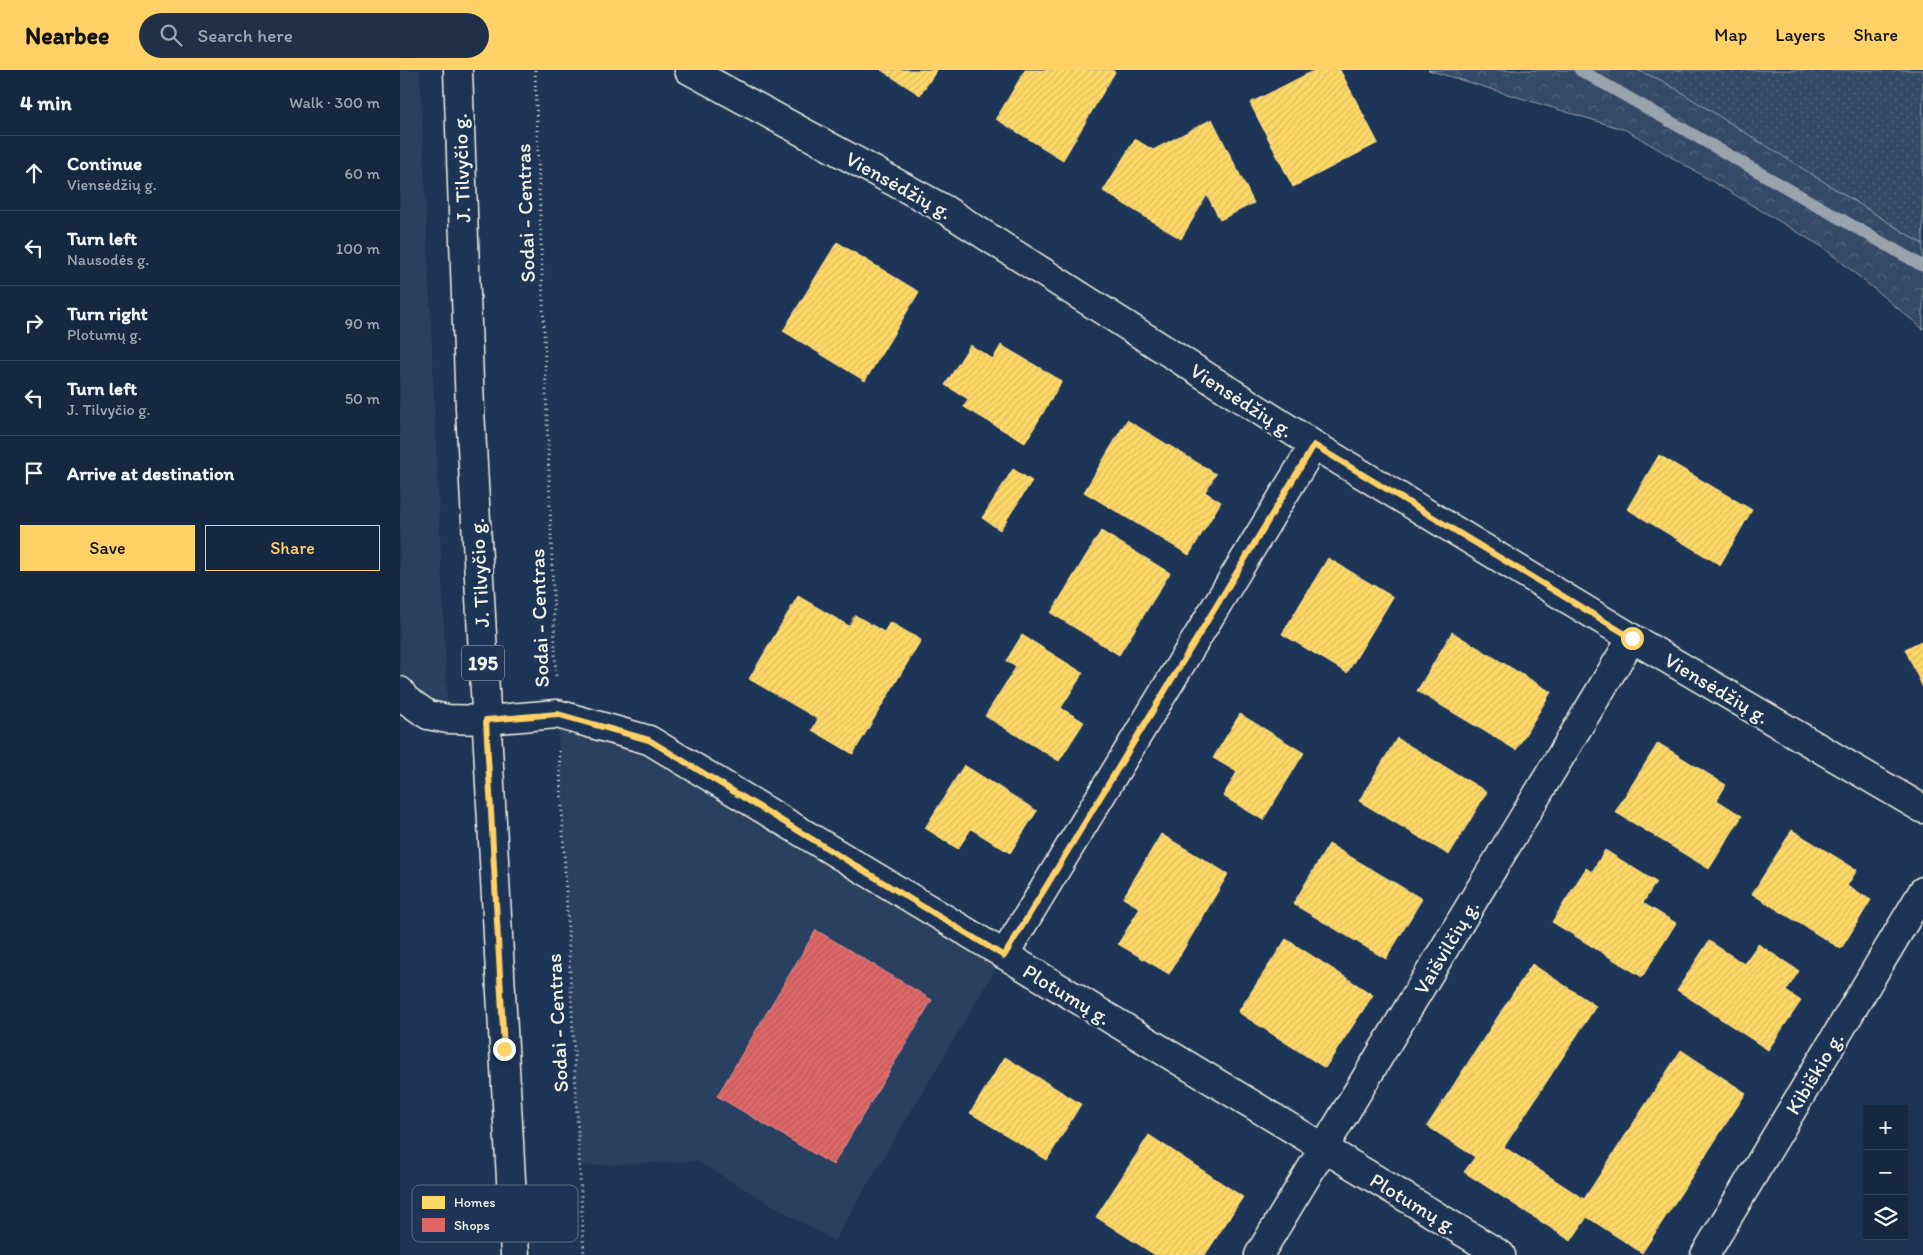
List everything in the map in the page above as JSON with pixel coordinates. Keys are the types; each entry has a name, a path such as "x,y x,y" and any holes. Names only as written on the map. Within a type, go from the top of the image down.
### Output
{"street":[{"name":"J. Tilvyčio g.","path":"458,70 470,409 511,1185"},
{"name":"Viensėdžių g.","path":"688,70 944,209 1314,445 1632,638 1923,809"},
{"path":"1004,956 1314,445"},
{"name":"Vaišvilčių g.","path":"1259,1255 1632,638"},
{"name":"Plotumų g.","path":"400,691 405,699 428,715 448,719 486,720 557,714 649,740 1501,1255"},
{"name":"Kibiškio g.","path":"1706,1255 1923,891"},
{"name":"J. Tilvyčio g.","path":"514,1242 515,1255"}],"path":[{"name":"Sodai - Centras","path":"535,70 557,714 584,1255"}],"shaded area":[{"path":"400,70 420,70 448,719 400,691"},
{"path":"557,714 649,740 1004,955 834,1241 697,1161 579,1166"}],"green space":[{"path":"1428,70 1637,70 1663,80 1923,244 1923,329 1824,248 1626,130"},
{"path":"1637,70 1923,70 1923,244 1663,81"}],"building: Homes":[{"path":"881,70 937,70 920,95"},
{"path":"1025,70 1112,70 1115,72 1063,160 996,119"},
{"path":"1315,70 1340,70 1378,143 1293,187 1250,103"},
{"path":"1212,119 1254,203 1220,220 1207,195 1181,239 1103,191 1135,139 1153,150"},
{"path":"837,242 919,292 865,381 783,331"},
{"path":"970,345 993,359 1001,345 1062,381 1025,443 964,407 968,399 945,385"},
{"path":"1127,420 1216,474 1205,492 1221,502 1189,555 1084,492"},
{"path":"1659,455 1752,510 1720,565 1627,509"},
{"path":"1013,469 1032,481 1000,530 982,518"},
{"path":"1101,531 1170,573 1119,655 1051,613"},
{"path":"1328,558 1393,597 1347,673 1282,634"},
{"path":"798,596 849,626 855,615 884,632 890,622 921,640 853,754 812,730 818,719 749,679"},
{"path":"1452,632 1551,692 1516,750 1417,691"},
{"path":"1022,635 1083,673 1061,708 1084,722 1059,761 985,716 1016,667 1006,661"},
{"path":"1923,640 1923,688 1905,649"},
{"path":"1240,714 1304,753 1263,820 1223,796 1237,772 1213,758"},
{"path":"1397,738 1487,792 1449,855 1359,801"},
{"path":"1658,743 1726,785 1717,800 1742,816 1709,869 1615,812"},
{"path":"964,765 1037,811 1010,853 971,829 958,849 925,828"},
{"path":"1792,830 1857,870 1847,886 1871,900 1841,949 1752,894"},
{"path":"1161,834 1228,874 1169,974 1118,944 1140,908 1123,898"},
{"path":"1329,844 1422,899 1386,959 1293,904"},
{"path":"1605,850 1656,882 1643,903 1676,923 1642,977 1552,922 1586,868 1592,872"},
{"path":"1286,939 1373,995 1325,1068 1238,1012"},
{"path":"1709,941 1744,964 1758,944 1799,971 1786,991 1801,1001 1768,1050 1677,990"},
{"path":"1532,964 1596,1006 1504,1147 1584,1199 1681,1050 1746,1093 1642,1253 1587,1217 1571,1241 1464,1172 1475,1157 1427,1126"},
{"path":"1005,1057 1081,1104 1047,1160 970,1113"},
{"path":"1149,1135 1243,1197 1205,1255 1155,1255 1096,1217"}],"building: Shops":[{"path":"816,930 932,1000 833,1165 717,1096"}],"waterway":[{"path":"1580,70 1923,266"}],"route":[{"path":"504,1049 486,720 557,714 649,740 1004,956 1314,445 1632,638"}]}
